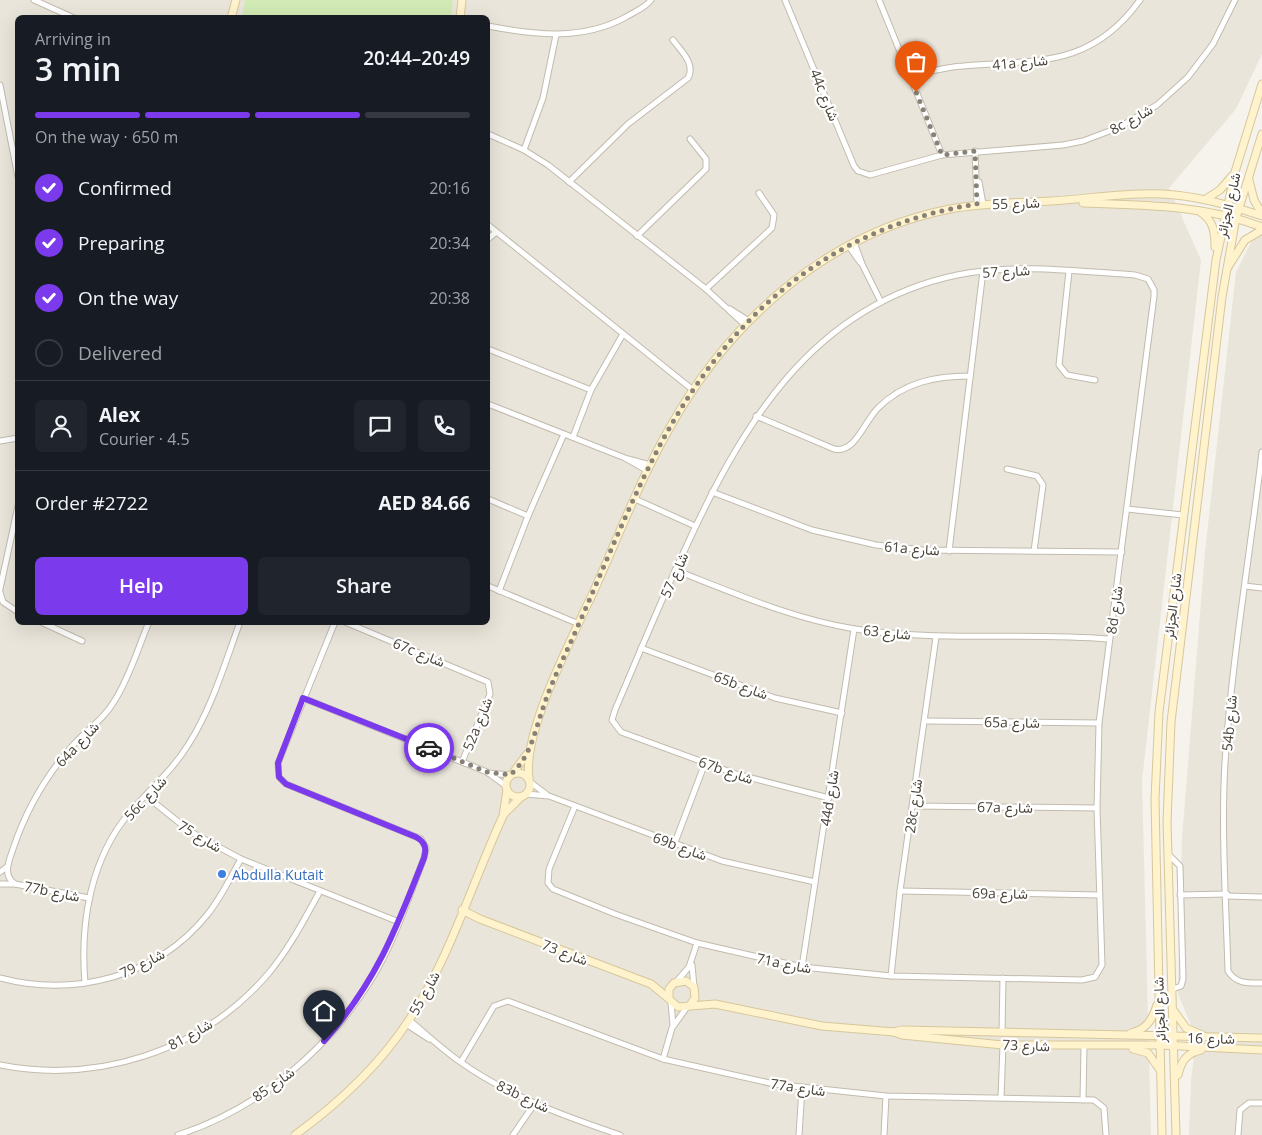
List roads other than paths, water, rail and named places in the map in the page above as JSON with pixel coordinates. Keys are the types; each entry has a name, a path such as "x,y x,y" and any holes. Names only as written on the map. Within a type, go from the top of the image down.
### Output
{"street":[{"path":"34,0 67,15"},
{"path":"232,15 236,0"},
{"path":"460,15 462,0"},
{"path":"490,26 530,34 556,35 589,31 606,26 636,12 651,0"},
{"name":"44c شارع","path":"785,0 854,166 864,174 876,173"},
{"path":"879,0 942,155"},
{"name":"41a شارع","path":"910,76 949,67 1023,63 1064,56 1101,39 1117,26 1140,0"},
{"name":"8c شارع","path":"876,173 942,155 1062,145 1103,134 1140,116 1173,92 1197,66 1213,44 1235,0"},
{"path":"524,150 543,98 556,35"},
{"path":"569,182 628,124 688,78 691,69 690,64 674,40"},
{"name":"شارع الجزائر","path":"1162,1135 1155,799 1156,744 1216,260 1235,172 1262,84"},
{"path":"0,85 15,162"},
{"name":"شارع الجزائر","path":"1176,1135 1167,797 1170,722 1222,297 1236,218 1262,134"},
{"path":"490,135 524,150 569,182 747,323"},
{"path":"637,236 706,169 706,160 690,139"},
{"path":"975,151 980,204"},
{"path":"1206,199 1222,188 1235,172"},
{"path":"1248,177 1254,200 1262,215"},
{"path":"706,289 772,228 774,215 759,193"},
{"name":"شارع 55","path":"511,774 529,751 553,681 649,468 693,390 747,323 786,287 851,243 910,220 980,204 1155,194 1206,199 1262,215"},
{"name":"شارع 55","path":"1052,201 1194,208 1225,214 1262,228"},
{"path":"1194,208 1204,215 1213,227 1216,260"},
{"path":"490,227 693,390"},
{"path":"1228,268 1245,240 1262,228"},
{"path":"490,237 495,233"},
{"path":"851,243 881,302"},
{"name":"شارع 57","path":"626,734 614,725 613,715 675,570 712,492 756,416 800,364 826,340 881,302 932,282 983,271 1025,269 1135,275"},
{"path":"949,550 983,271"},
{"path":"1069,271 1059,365 1067,375 1095,380"},
{"name":"8d شارع","path":"1102,958 1097,808 1099,723 1128,508 1154,290 1148,279 1135,275"},
{"path":"574,437 590,390 623,334"},
{"path":"490,350 590,390"},
{"path":"756,416 834,449 846,449 852,446 872,414 893,395 931,378 970,376"},
{"path":"490,405 649,468"},
{"path":"500,591 528,516 564,434"},
{"path":"0,441 15,438"},
{"name":"54b شارع","path":"1262,452 1259,502 1245,586 1225,762 1228,971 1232,978 1239,982 1262,983"},
{"path":"1007,469 1037,476 1043,485 1034,551"},
{"name":"61a شارع","path":"712,492 782,520 828,535 894,548 1122,552"},
{"path":"635,499 695,526"},
{"path":"490,501 528,516"},
{"path":"1128,508 1183,516"},
{"path":"15,520 0,590 3,602 15,610"},
{"name":"شارع 63","path":"675,570 769,606 854,629 936,637 1043,636 1109,640"},
{"path":"1245,586 1262,588"},
{"path":"490,587 579,624"},
{"path":"48,625 82,641"},
{"name":"64a شارع","path":"7,867 18,835 38,792 66,753 99,721 116,699 148,625"},
{"name":"56c شارع","path":"85,984 84,947 89,898 98,866 110,841 125,818 175,765 197,730 239,625"},
{"path":"334,625 303,698 487,772 511,774 520,772 530,780 524,795 513,796 487,772"},
{"name":"67c شارع","path":"352,625 480,677 490,686"},
{"name":"44d شارع","path":"802,967 854,629"},
{"name":"28c شارع","path":"892,976 900,892 936,637"},
{"name":"65b شارع","path":"641,648 775,698 842,713"},
{"name":"52a شارع","path":"462,762 488,699 490,686"},
{"name":"شارع 85","path":"178,1135 239,1107 265,1091 306,1059 324,1041 357,1001 371,979 399,922 424,858 426,848 424,842 416,837 286,784 279,777 278,763 303,698"},
{"name":"65a شارع","path":"925,721 1099,723"},
{"name":"67b شارع","path":"626,734 766,784 829,798"},
{"name":"شارع 55","path":"529,751 530,780"},
{"path":"674,845 706,763"},
{"path":"506,788 511,774"},
{"name":"69b شارع","path":"530,780 549,796 674,845 739,866 815,882"},
{"name":"شارع 55","path":"295,1135 356,1084 380,1058 408,1022 432,981 503,816 506,788"},
{"name":"شارع 55","path":"503,816 524,795"},
{"name":"69b شارع","path":"524,795 549,796"},
{"name":"شارع 75","path":"146,796 191,832 241,859 399,922"},
{"name":"71a شارع","path":"574,806 547,876 553,889 615,914 697,943 802,967 892,976 1089,980 1099,971 1102,958"},
{"name":"67a شارع","path":"913,806 1097,808"},
{"path":"1168,854 1179,864 1183,979 1181,986 1173,989"},
{"name":"شارع 79","path":"0,978 37,985 85,984 106,980 142,966 180,942 211,910 241,859"},
{"path":"0,872 7,867 8,877 14,884"},
{"path":"0,884 14,884"},
{"name":"77b شارع","path":"14,884 89,898"},
{"name":"شارع 81","path":"0,1065 41,1071 91,1069 144,1057 194,1034 235,1006 267,975 295,936 320,890"},
{"name":"69a شارع","path":"900,892 1099,895"},
{"path":"1180,895 1262,897"},
{"name":"شارع 73","path":"461,912 651,984 670,1001"},
{"path":"672,1028 695,998 692,962 697,943"},
{"path":"663,1058 672,1028 670,1001 674,983 692,962"},
{"path":"1002,1033 1003,978"},
{"path":"674,983 686,981 695,988"},
{"name":"شارع 73","path":"651,984 674,983"},
{"name":"شارع 73","path":"695,988 715,1004"},
{"path":"1122,1035 1138,1031 1147,1026 1153,1018 1159,1000"},
{"name":"77a شارع","path":"461,1062 492,1010 498,1003 508,1001 663,1058 727,1075 802,1088 886,1096 1094,1100 1104,1108 1106,1135"},
{"path":"670,1001 678,1007 689,1006"},
{"name":"شارع 73","path":"689,1006 715,1004 822,1026 1003,1044 1160,1045"},
{"path":"1173,1009 1186,1028 1209,1038"},
{"name":"83b شارع","path":"408,1022 491,1082 535,1104 620,1135"},
{"name":"شارع 73","path":"894,1032 902,1030 1159,1036"},
{"name":"شارع 16","path":"1159,1036 1262,1038"},
{"path":"1002,1098 1003,1044"},
{"name":"شارع 16","path":"1160,1045 1262,1050"},
{"path":"1083,1100 1084,1046"},
{"path":"1118,1046 1148,1053 1155,1060 1161,1073"},
{"path":"1175,1085 1181,1064 1187,1056 1195,1051 1215,1049"},
{"path":"799,1135 802,1088"},
{"path":"884,1135 886,1096"},
{"path":"1238,1135 1240,1110 1244,1106 1262,1103"},
{"path":"513,1135 535,1104"}],"place":[{"name":"Abdulla Kutait","path":"222,874"}]}
